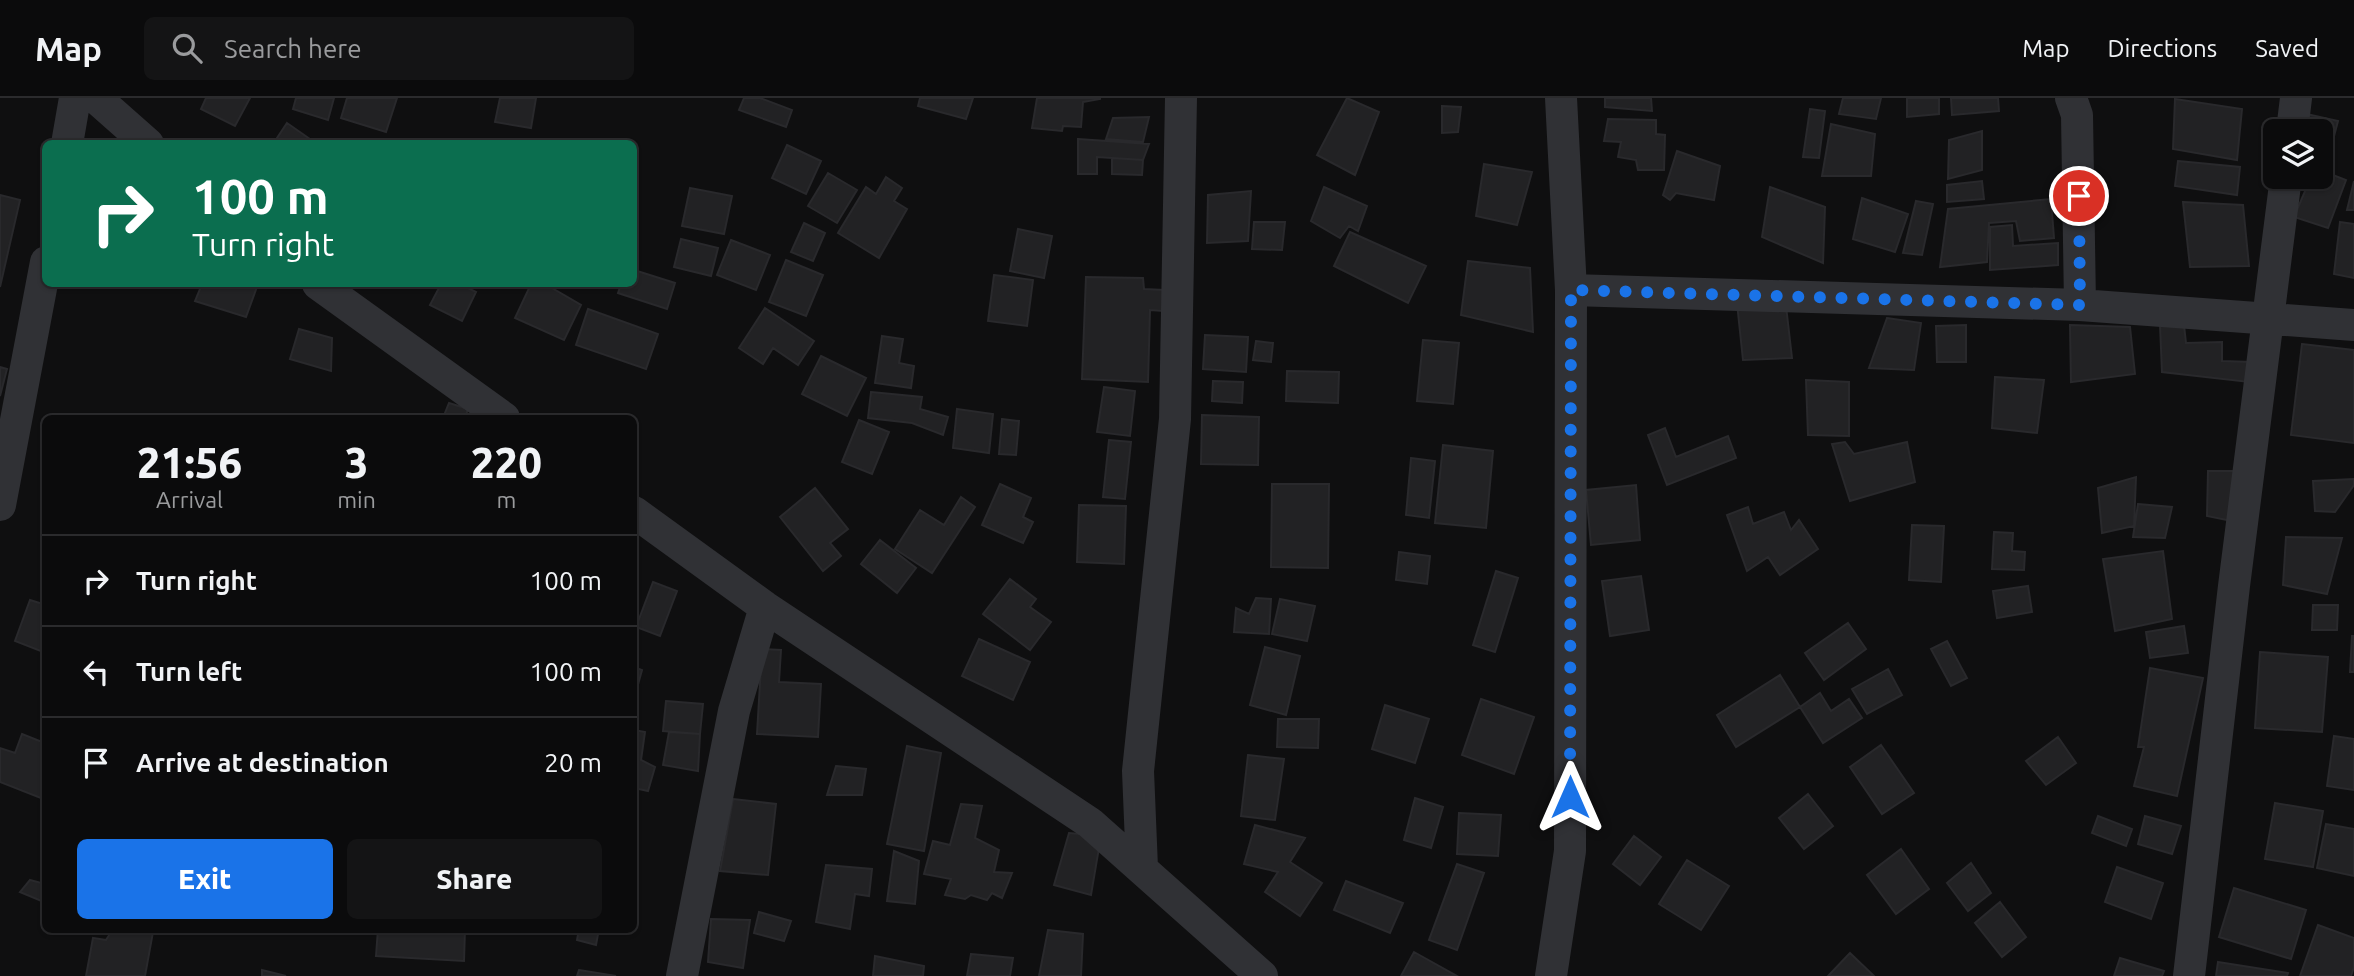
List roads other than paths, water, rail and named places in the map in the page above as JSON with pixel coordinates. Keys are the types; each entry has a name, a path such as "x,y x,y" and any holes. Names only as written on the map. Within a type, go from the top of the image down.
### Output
{"street":[{"path":"68,140 75,98"},
{"path":"96,98 143,140"},
{"path":"1142,868 1138,771 1175,419 1181,98"},
{"path":"1551,976 1570,851 1571,290 1561,98"},
{"path":"2071,98 2077,115 2080,305"},
{"path":"2293,119 2296,98"},
{"path":"2189,976 2284,189"},
{"path":"0,505 42,283"},
{"path":"322,287 500,415"},
{"path":"1571,290 2080,305 2354,325"},
{"path":"637,514 765,607 1090,823 1262,976"},
{"path":"682,976 734,710 765,607"}]}
